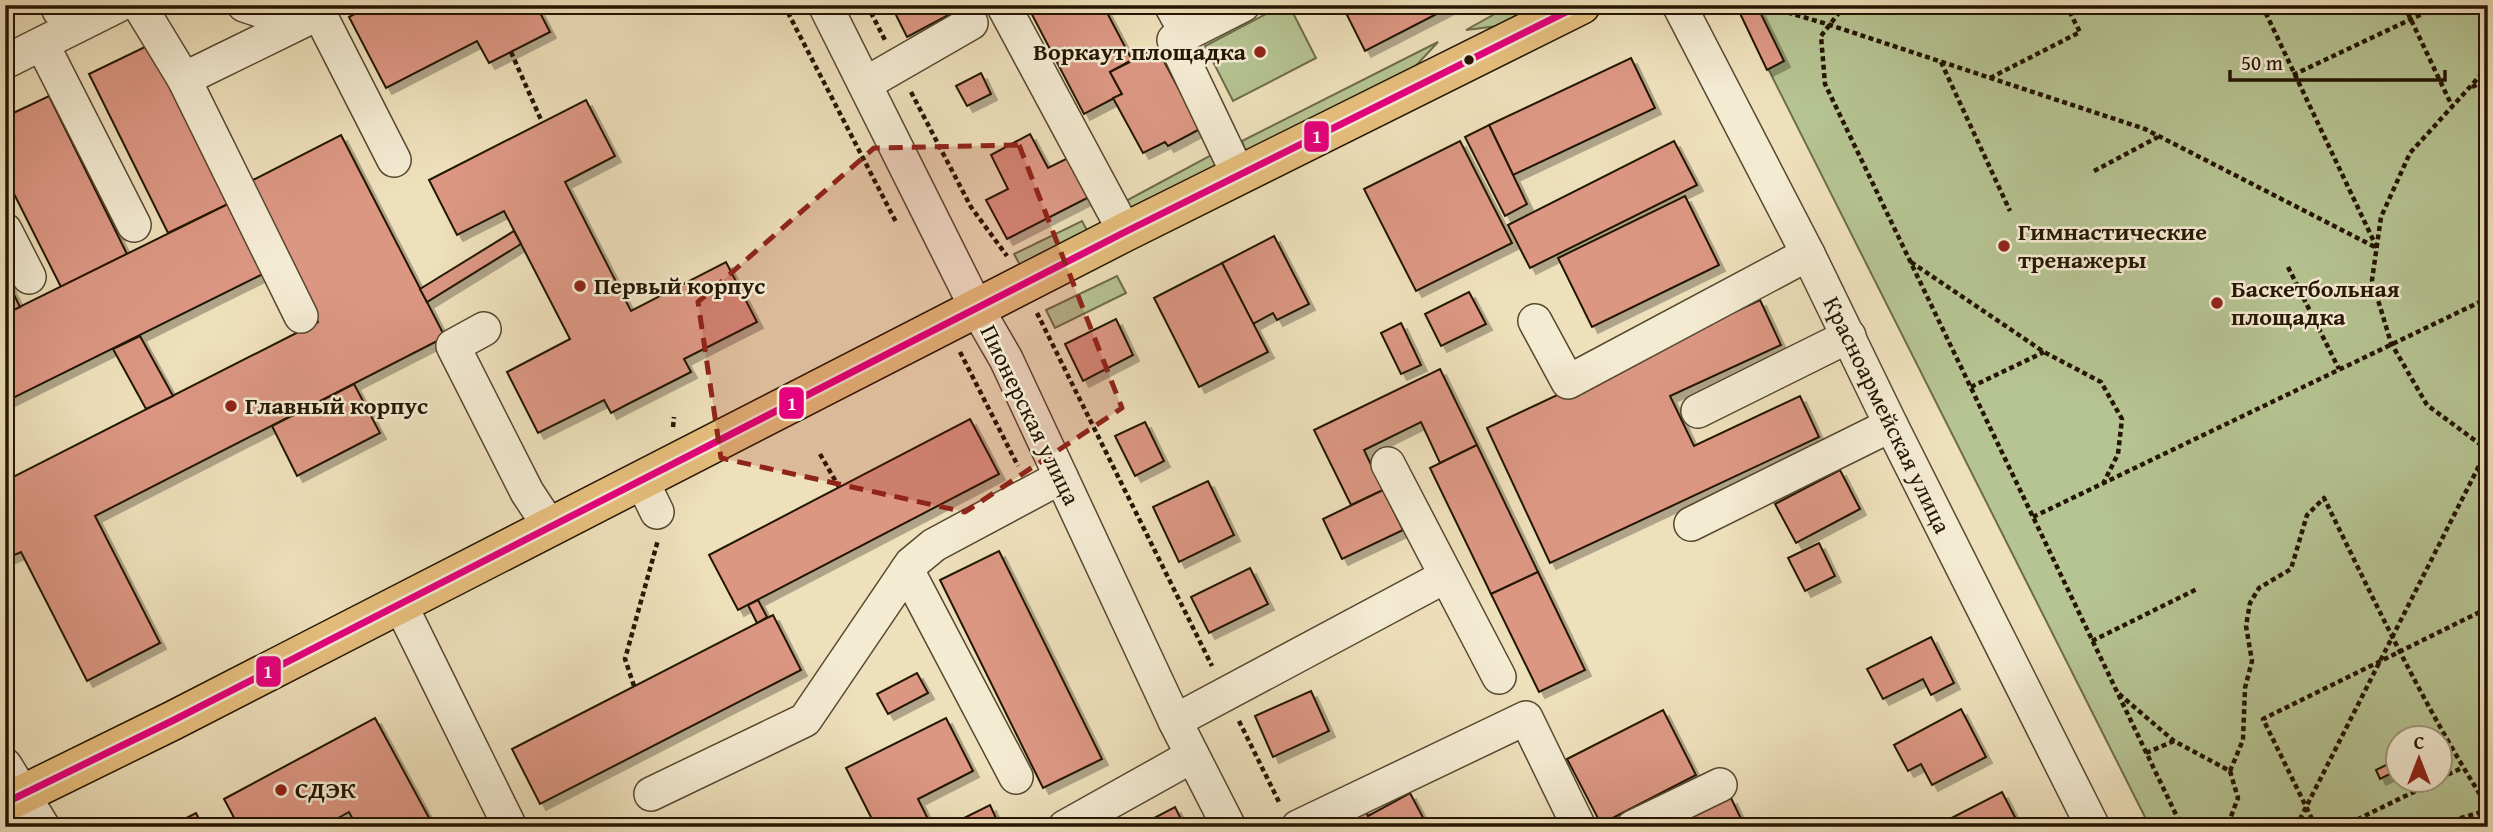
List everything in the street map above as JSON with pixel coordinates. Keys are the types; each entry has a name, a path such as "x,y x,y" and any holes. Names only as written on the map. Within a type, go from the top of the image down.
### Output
{"main road":[{"path":"11,787 172,721 550,527 649,496 962,317 1125,232 1581,5"}],"street":[{"path":"57,5 59,9 85,5"},
{"path":"5,62 118,5"},
{"path":"139,5 184,79 301,316"},
{"path":"244,5 265,12 322,9"},
{"name":"Пионерская улица","path":"825,5 865,84 962,317 1006,359 1175,721 1229,827"},
{"path":"1003,5 1125,232"},
{"path":"1171,5 1187,34"},
{"path":"1239,176 1174,40 1243,5"},
{"name":"Красноармейская улица","path":"1679,5 1849,335 1891,425 2093,827"},
{"path":"184,79 322,9"},
{"path":"322,9 394,160"},
{"path":"865,84 971,23"},
{"path":"42,44 134,225"},
{"path":"5,230 29,277"},
{"path":"1535,321 1568,382 1808,254"},
{"path":"484,329 453,346 527,492 550,527"},
{"path":"1698,411 1849,335"},
{"path":"1691,524 1891,425"},
{"path":"1388,464 1499,677"},
{"path":"651,794 806,720 907,570 934,545 1061,477"},
{"path":"907,570 1016,777"},
{"path":"1175,721 1446,576"},
{"path":"400,604 510,827"},
{"path":"1292,821 1526,718 1579,827"},
{"path":"1065,827 1192,756"},
{"path":"1633,827 1720,785"},
{"path":"11,787 43,827"}],"path":[{"path":"784,5 897,225"},
{"path":"867,5 971,207 1003,248 1023,285 1292,821"},
{"path":"1763,5 2145,129 2377,248"},
{"path":"1845,5 1821,36 1825,84 2182,827"},
{"path":"1990,78 2080,32 2066,5"},
{"path":"2262,5 2377,248"},
{"path":"2404,5 2452,106"},
{"path":"2293,75 2441,5"},
{"path":"511,52 542,122"},
{"path":"1941,61 2010,211"},
{"path":"2296,827 2488,449 2427,405 2391,343 2372,280 2381,217 2410,153 2488,67"},
{"path":"2468,89 2488,80"},
{"path":"2094,171 2159,136"},
{"path":"1910,261 2044,352 2101,382 2122,419 2118,454 2104,483"},
{"path":"2288,267 2339,369"},
{"path":"2033,517 2488,298"},
{"path":"962,317 1031,492"},
{"path":"1970,387 2044,352"},
{"path":"820,454 839,487"},
{"path":"2478,468 2488,487"},
{"path":"634,686 625,659 659,538 649,496"},
{"path":"2227,827 2238,798 2230,771 2244,740 2245,688 2252,661 2246,625 2250,603 2259,588 2291,569 2307,515 2324,498 2392,637 2462,768 2488,809 2454,820 2445,827"},
{"path":"2092,641 2197,589"},
{"path":"2316,827 2263,719 2488,608"},
{"path":"2117,692 2174,741 2230,771"},
{"path":"2146,753 2174,741"},
{"path":"2454,772 2462,768"},
{"path":"2342,827 2409,794"}],"highlighted area":[{"path":"1019,145 1122,408 965,512 721,458 698,302 874,148"}],"green space":[{"name":"Воркаут площадка","path":"1283,5 1289,5 1316,58 1233,101 1205,46"},
{"path":"1511,5 1542,5 1506,25 1466,30"},
{"path":"1736,5 2488,5 2488,827 2150,827"},
{"path":"1438,42 1411,71 1248,156 1242,141"},
{"path":"1215,153 1222,165 1130,214 1124,202"},
{"path":"1082,221 1089,234 1021,267 1014,254"},
{"path":"1117,276 1126,293 1055,328 1046,310"}],"building":[{"path":"371,5 536,5 550,32 489,63 477,41 386,88 349,17"},
{"path":"891,5 956,5 958,10 907,37"},
{"path":"1027,5 1103,5 1132,60 1110,72 1122,94 1084,114"},
{"path":"1357,5 1454,5 1365,51 1345,11"},
{"path":"1736,5 1759,5 1757,6 1784,61 1767,70"},
{"path":"153,43 232,202 168,233 89,74"},
{"path":"1157,48 1200,129 1168,146 1165,142 1143,153 1113,98 1122,94 1110,72"},
{"path":"1631,58 1655,108 1513,175 1489,125"},
{"path":"981,73 991,94 967,106 956,86"},
{"path":"49,96 127,254 61,287 5,176 5,117"},
{"name":"Первый корпус","path":"586,100 615,156 565,182 631,311 726,262 757,322 684,359 691,372 611,413 604,400 538,433 507,372 570,339 504,211 457,235 429,180"},
{"path":"1489,125 1527,204 1505,216 1465,137"},
{"path":"1030,134 1048,168 1072,156 1093,195 1007,239 986,200 1008,189 991,155"},
{"name":"Главный корпус","path":"341,135 445,337 95,516 160,643 87,681 21,552 5,559 5,481 318,322 247,183"},
{"path":"1460,141 1512,243 1416,291 1364,189"},
{"path":"1674,141 1697,185 1530,268 1508,225"},
{"path":"1685,196 1719,265 1592,327 1558,258"},
{"path":"232,202 267,272 5,402 5,314"},
{"path":"514,231 521,244 427,302 420,289"},
{"path":"1274,236 1309,304 1277,320 1273,313 1253,324 1222,263"},
{"path":"1222,263 1268,352 1199,387 1154,298"},
{"path":"5,276 20,307 5,314"},
{"path":"1469,292 1486,324 1441,346 1425,314"},
{"path":"1760,300 1781,345 1670,396 1694,446 1800,396 1819,437 1550,563 1487,428"},
{"path":"1116,319 1133,355 1083,381 1065,344"},
{"path":"1401,323 1421,365 1401,374 1381,333"},
{"path":"140,336 173,396 146,409 113,349"},
{"path":"1440,369 1477,445 1440,463 1421,422 1364,450 1383,490 1351,505 1314,430"},
{"path":"354,384 380,433 297,476 272,426"},
{"path":"970,419 999,474 738,610 709,555"},
{"path":"1145,422 1164,461 1135,476 1115,436"},
{"path":"1477,445 1538,572 1491,594 1430,468"},
{"path":"1840,470 1860,509 1796,543 1775,504"},
{"path":"1208,481 1234,535 1179,562 1153,507"},
{"path":"1383,490 1403,530 1342,559 1323,519"},
{"path":"1819,543 1835,576 1805,591 1788,558"},
{"path":"999,551 1102,759 1043,788 940,580"},
{"path":"1250,568 1268,604 1209,633 1191,597"},
{"path":"1538,572 1585,670 1539,692 1491,594"},
{"path":"758,600 767,617 757,623 748,605"},
{"path":"773,615 801,670 540,804 512,749"},
{"path":"1931,637 1954,683 1931,695 1923,679 1883,699 1867,669"},
{"path":"917,673 928,693 888,714 877,694"},
{"path":"1311,691 1329,731 1273,757 1255,716"},
{"path":"1961,709 1986,757 1932,785 1921,764 1908,771 1894,745"},
{"path":"1663,710 1696,775 1601,824 1567,759"},
{"path":"375,718 434,827 357,827 349,812 322,827 239,827 224,799"},
{"path":"946,718 973,771 918,799 932,827 876,827 846,768"},
{"path":"2384,766 2384,777 2380,779 2376,770"},
{"path":"2002,792 2020,827 1934,827"},
{"path":"1410,793 1428,827 1327,827 1362,804 1368,816"},
{"path":"1731,798 1745,827 1672,827"},
{"path":"990,805 1000,827 946,827"},
{"path":"1175,807 1185,827 1137,827"},
{"path":"196,813 203,827 169,827"}],"transit line":[{"name":"1","path":"5,803 172,721 1125,232 1580,5"}],"place":[{"name":"Воркаут площадка","path":"1260,52"},
{"name":"Гимнастические тренажеры","path":"2004,246"},
{"name":"Первый корпус","path":"580,286"},
{"name":"Баскетбольная площадка","path":"2217,303"},
{"name":"Главный корпус","path":"231,406"},
{"name":"СДЭК","path":"281,790"}]}
